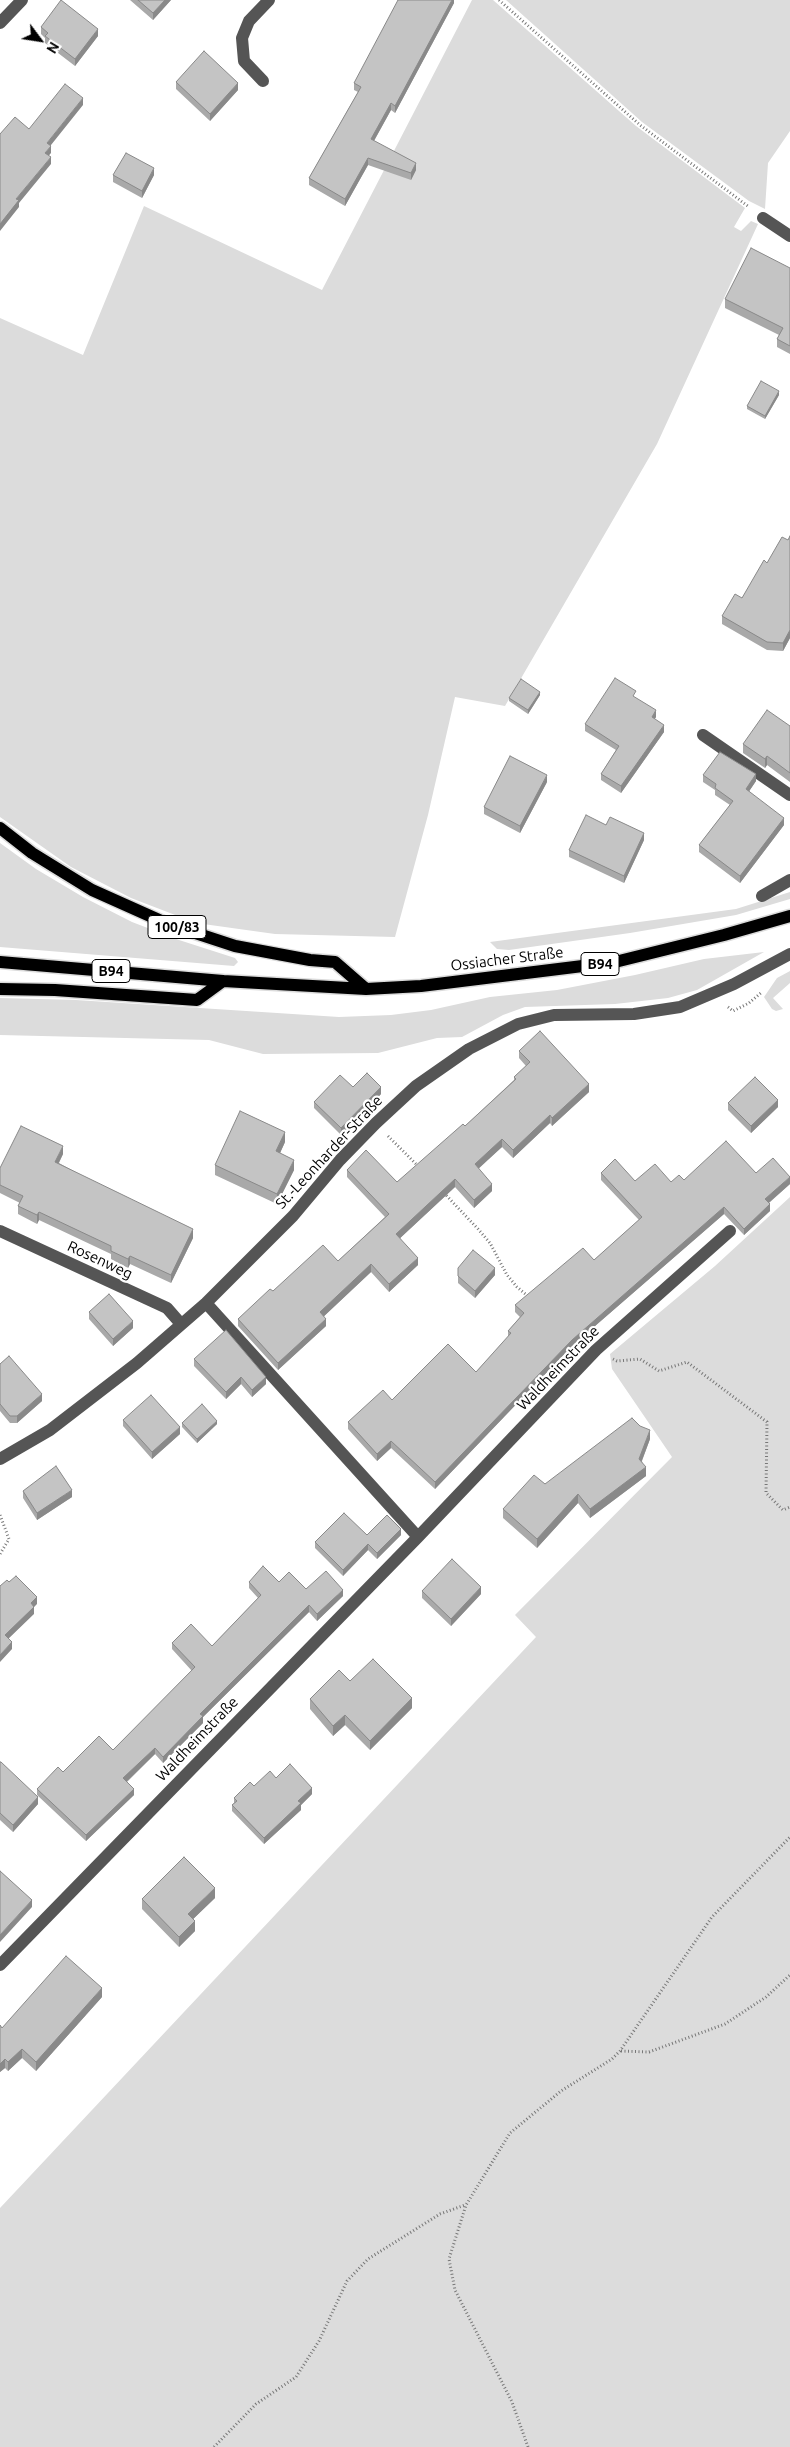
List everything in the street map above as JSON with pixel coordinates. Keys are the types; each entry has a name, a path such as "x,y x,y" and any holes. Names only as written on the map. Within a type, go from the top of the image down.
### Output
{"main road":[{"name":"100/83","path":"0,828 32,853 92,890 168,924 236,946 310,960 335,962 366,989"},
{"name":"Ossiacher Straße","path":"223,980 366,989 421,986 615,962 724,935 790,916"},
{"name":"B94","path":"0,962 223,980"},
{"path":"0,989 55,990 197,1000 223,980"}],"street":[{"path":"0,22 22,0"},
{"path":"263,81 244,61 242,38 249,21 269,0"},
{"path":"763,218 790,236"},
{"path":"703,735 790,795"},
{"path":"762,896 790,880"},
{"name":"St.-Leonharder-Straße","path":"0,1459 50,1430 137,1363 206,1303 293,1216 340,1160 376,1123 416,1086 469,1049 518,1024 554,1015 634,1014 680,1007 734,984 790,954"},
{"name":"Rosenweg","path":"0,1231 167,1308 181,1324"},
{"name":"Waldheimstraße","path":"0,1965 418,1537 596,1350 730,1231"},
{"path":"206,1303 418,1537"}],"path":[{"path":"499,0 640,125 763,218"},
{"path":"719,1006 727,1006 733,1011 749,1003"},
{"path":"376,1123 424,1172"},
{"path":"437,1186 490,1243 507,1276 531,1299"},
{"path":"596,1350 618,1361 640,1359 659,1371 687,1362 767,1422 766,1493 782,1510 790,1507"},
{"path":"0,1515 9,1539 0,1554"},
{"path":"528,2447 512,2402 455,2290 450,2259 466,2205 510,2134 561,2091 612,2059 620,2051 712,1917 790,1837"},
{"path":"620,2051 649,2052 725,2024 766,1997 790,1975"},
{"path":"214,2447 256,2404 296,2377 319,2341 347,2281 368,2259 440,2214 466,2205"}],"shaded area":[{"path":"472,0 493,0 636,126 745,208 734,227 741,231 751,221 758,224 657,444 505,706 455,697 428,815 395,937 275,934 196,923 131,898 71,867 0,817 0,318 83,355 144,206 322,290"},
{"path":"506,0 790,0 790,131 768,163 765,209 749,201 642,122"},
{"path":"0,843 36,869 83,897 132,922 235,958 238,962 234,966 0,947"},
{"path":"790,892 790,899 736,915 630,933 509,950 497,949 490,942 736,909"},
{"path":"764,952 697,990 668,998 615,1004 525,1007 503,1015 462,1037 437,1038 378,1053 263,1054 209,1040 0,1035 0,998 76,1000 339,1017 391,1015 431,1010 490,997 557,990 704,959"},
{"path":"790,971 790,983 773,998 783,1009 776,1011 772,1009 764,997 777,978"},
{"path":"790,1197 790,2447 0,2447 0,2208 536,1637 515,1615 672,1457 612,1369 610,1354 715,1266"}],"building":[{"path":"61,0 98,29 75,59 45,36 48,33 41,27"},
{"path":"138,0 165,0 153,13"},
{"path":"398,0 452,0 395,106 391,103 371,139 416,163 411,173 368,158 345,199 309,178 361,87 354,83"},
{"path":"204,51 238,83 210,114 176,82"},
{"path":"65,84 83,98 47,143 51,146 45,153 51,157 16,199 19,200 0,224 0,134 15,117 29,129"},
{"path":"126,153 154,168 142,191 113,175"},
{"path":"751,248 790,268 790,346 777,339 783,328 725,299"},
{"path":"761,381 779,391 765,416 747,406"},
{"path":"790,536 790,630 783,643 767,642 722,616 735,594 742,598 764,560 767,563 782,537 788,540"},
{"path":"615,678 636,691 633,696 656,710 652,717 664,725 621,786 601,774 619,746 585,724"},
{"path":"521,679 540,692 528,710 509,698"},
{"path":"767,710 790,726 790,773 767,756 765,759 743,744"},
{"path":"720,752 756,774 746,789 784,818 740,876 699,845 733,801 715,788 716,784 703,775"},
{"path":"510,756 547,775 520,826 484,807"},
{"path":"586,815 606,825 610,817 644,833 624,876 569,850"},
{"path":"540,1031 589,1084 552,1118 550,1115 513,1150 502,1139 475,1164 492,1184 474,1200 455,1179 396,1234 418,1258 389,1284 371,1264 320,1312 326,1319 278,1363 238,1319 270,1289 273,1291 323,1245 338,1261 389,1214 347,1170 366,1150 397,1182 463,1124 465,1126 516,1079 514,1077 530,1062 519,1051"},
{"path":"367,1073 381,1087 341,1128 314,1102 340,1075 353,1087"},
{"path":"755,1077 778,1100 751,1126 728,1103"},
{"path":"240,1111 285,1132 276,1151 294,1160 277,1194 215,1165"},
{"path":"21,1126 63,1146 55,1162 193,1229 171,1275 130,1256 128,1259 111,1251 111,1246 39,1212 37,1215 18,1206 23,1196 0,1185 0,1168"},
{"path":"726,1141 756,1173 773,1158 790,1177 765,1199 770,1204 744,1229 724,1207 572,1340 435,1482 391,1441 377,1454 348,1422 383,1390 392,1400 448,1344 476,1372 511,1333 508,1331 524,1313 515,1305 583,1248 594,1260 642,1217 601,1173 615,1159 635,1181 655,1164 671,1182 679,1175 684,1180"},
{"path":"473,1250 495,1268 475,1291 458,1276 458,1268"},
{"path":"109,1294 133,1321 113,1339 89,1312"},
{"path":"226,1330 266,1377 252,1390 241,1377 226,1392 194,1359"},
{"path":"9,1356 42,1394 17,1416 10,1416 0,1404 0,1364"},
{"path":"151,1395 180,1427 152,1452 123,1420"},
{"path":"202,1404 217,1421 197,1439 182,1423"},
{"path":"632,1418 640,1426 650,1430 639,1459 646,1467 590,1509 578,1494 537,1539 503,1509 534,1475 545,1484"},
{"path":"56,1466 72,1490 37,1513 23,1491"},
{"path":"344,1513 367,1535 387,1515 401,1529 377,1553 368,1544 343,1570 315,1542"},
{"path":"452,1559 481,1587 451,1619 422,1591"},
{"path":"263,1566 279,1582 289,1572 306,1589 326,1571 343,1590 317,1614 309,1605 200,1714 203,1716 163,1757 155,1748 123,1778 134,1789 86,1835 37,1789 58,1767 63,1772 99,1736 113,1750 195,1667 172,1643 191,1624 212,1646 261,1595 249,1582"},
{"path":"16,1576 37,1597 31,1603 34,1607 5,1635 12,1642 0,1655 0,1586"},
{"path":"373,1659 412,1698 370,1741 345,1715 333,1726 310,1699 339,1670 350,1681"},
{"path":"0,1762 38,1797 13,1825 0,1813"},
{"path":"290,1764 312,1788 298,1801 301,1803 264,1838 232,1805 237,1801 234,1798 250,1782 254,1786 270,1771 276,1778"},
{"path":"184,1857 215,1888 188,1914 195,1921 179,1937 142,1899"},
{"path":"0,1871 32,1900 0,1935"},
{"path":"66,1956 102,1988 36,2062 22,2049 8,2062 5,2059 0,2064 0,2025 2,2028"}]}
